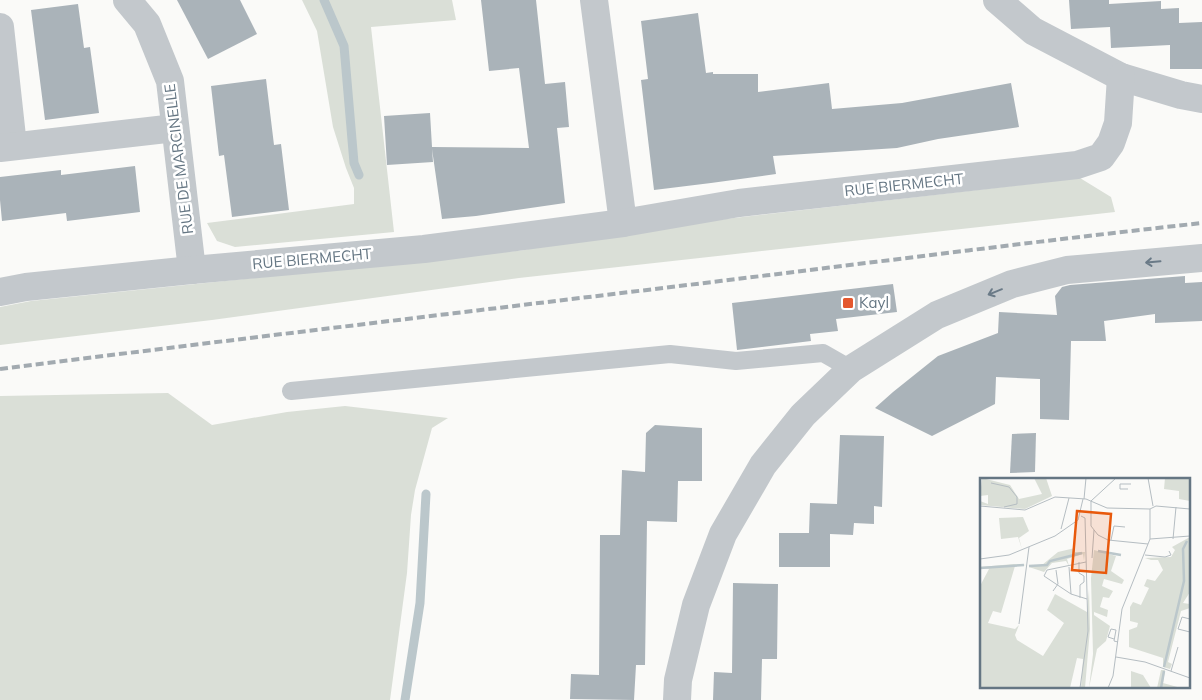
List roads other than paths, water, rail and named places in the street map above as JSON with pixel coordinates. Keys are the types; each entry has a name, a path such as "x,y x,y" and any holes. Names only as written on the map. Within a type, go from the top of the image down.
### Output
{"street":[{"name":"RUE DE MARCINELLE","path":"127,0 147,24 170,81 192,270"},
{"path":"594,0 623,223"},
{"path":"997,0 1034,31 1121,77 1181,95 1202,99"},
{"path":"0,27 7,147 175,128"},
{"name":"RUE BIERMECHT","path":"0,292 26,287 192,270 424,249 623,223 739,203 1078,165 1101,157 1111,143 1118,123 1121,77"},
{"path":"677,700 678,680 696,605 723,534 764,465 803,415 851,369 937,315 1012,284 1067,270 1202,258"}],"lane":[{"path":"291,391 670,354 736,362 824,352 851,369"}],"waterway":[{"path":"324,0 344,46 354,163 359,175"},
{"path":"405,700 420,603 426,494"}],"railway":[{"path":"0,369 1202,223"}],"place":[{"name":"Kayl","path":"848,303"}]}
